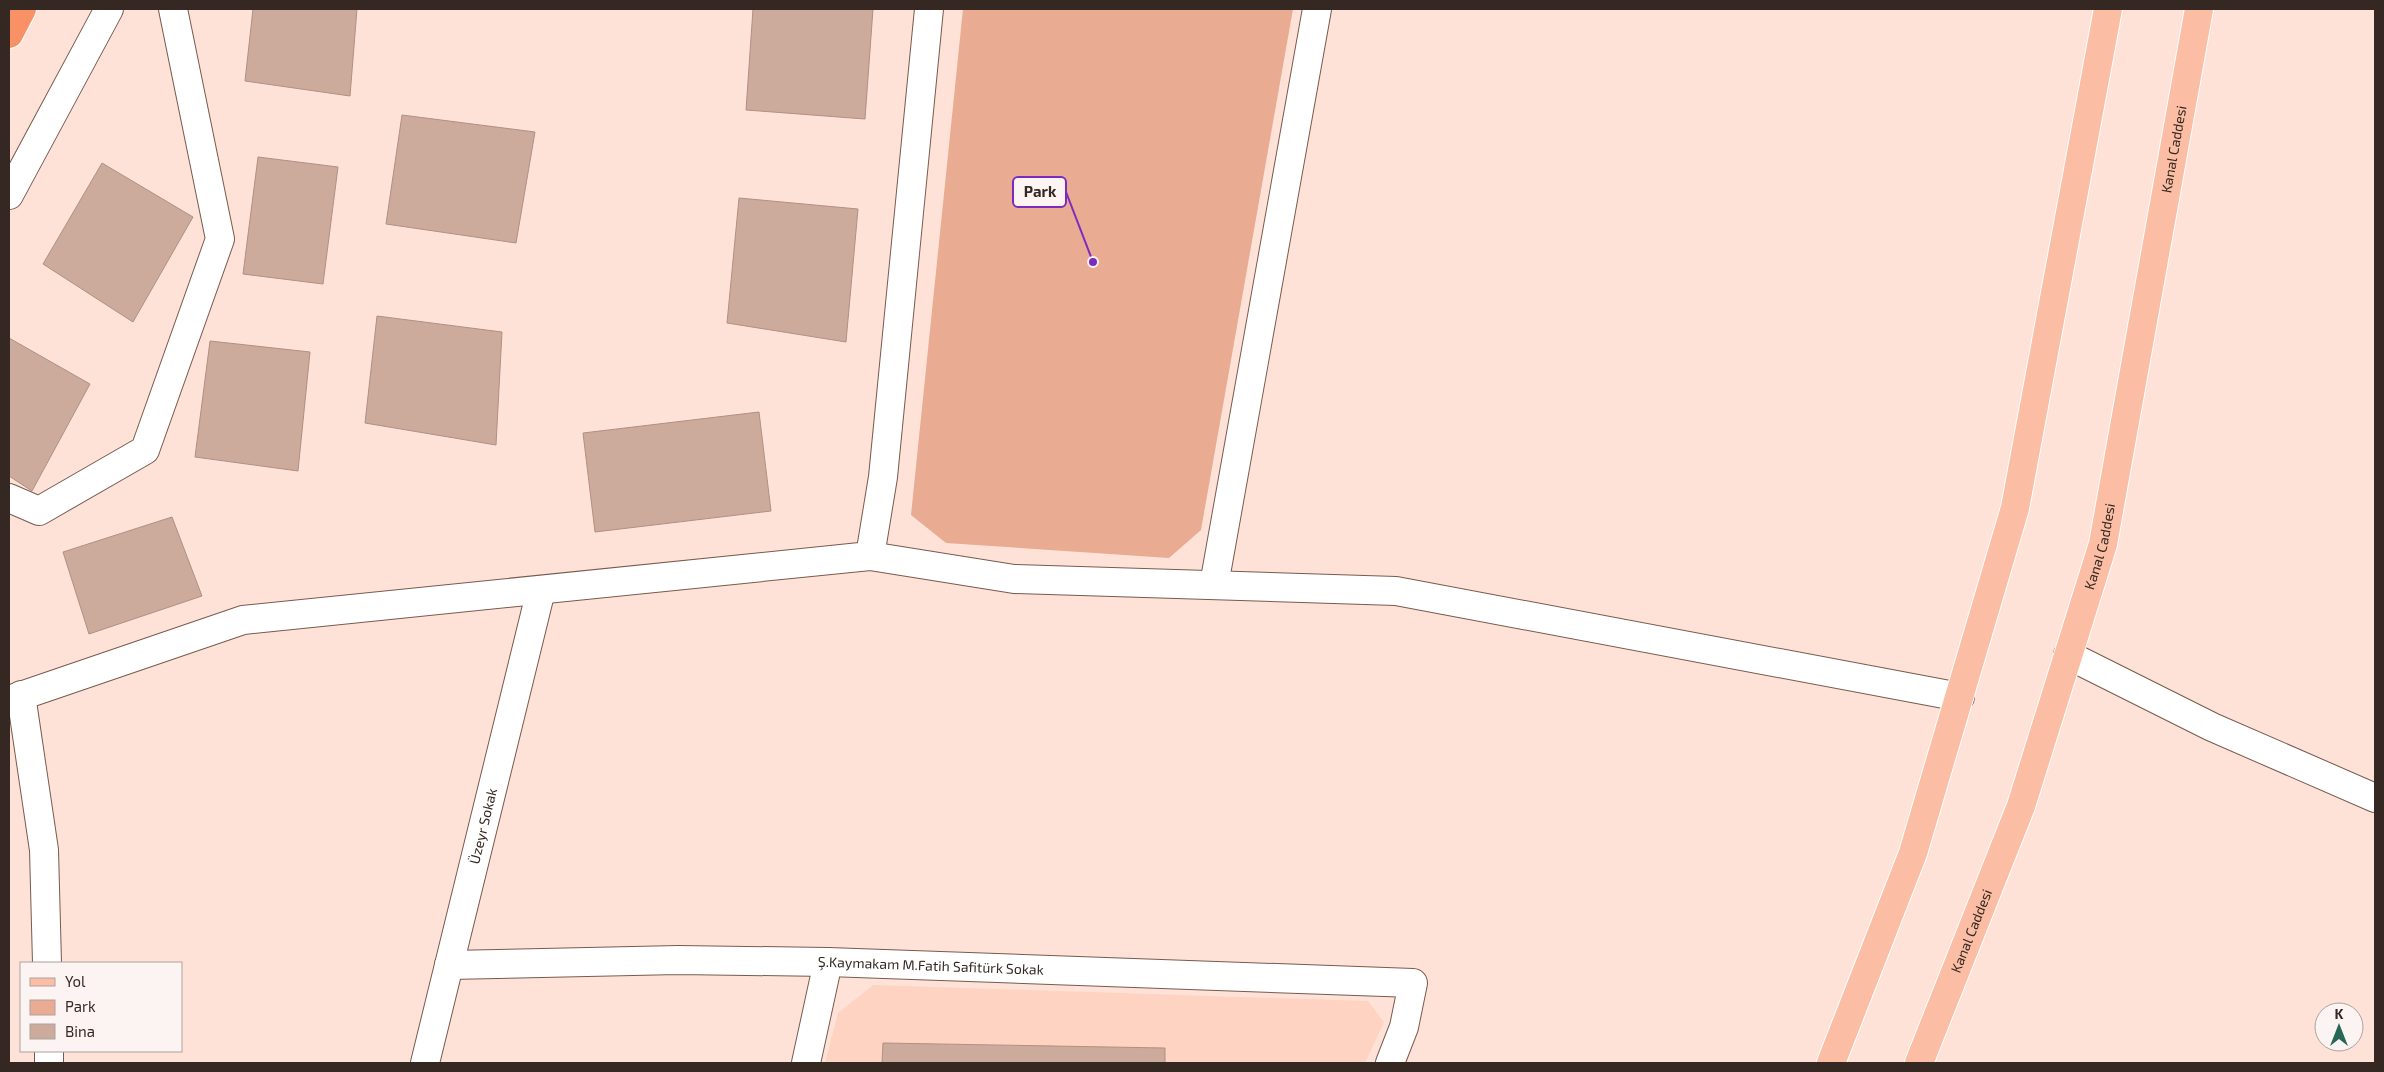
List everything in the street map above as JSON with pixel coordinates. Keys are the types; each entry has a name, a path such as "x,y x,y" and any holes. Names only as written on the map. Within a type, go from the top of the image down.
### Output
{"highway":[{"path":"9,34 22,9"}],"main road":[{"path":"1832,1063 1913,854 2015,508 2108,9"},
{"name":"Kanal Caddesi","path":"1919,1063 2021,806 2102,544 2198,9"}],"street":[{"path":"9,195 109,9"},
{"path":"9,498 38,511 145,450 220,239 173,9"},
{"path":"870,556 883,477 929,9"},
{"path":"1214,585 1317,9"},
{"path":"47,962 44,850 15,698 243,620 870,556 1014,579 1396,591 1960,696"},
{"name":"Üzeyr Sokak","path":"425,1063 541,590"},
{"path":"2068,656 2212,727 2375,798"},
{"name":"Ş.Kaymakam M.Fatih Safitürk Sokak","path":"449,965 678,960 828,962 1413,983 1404,1027 1390,1063"},
{"path":"806,1063 828,962"}],"shaded area":[{"path":"873,985 1368,1001 1384,1022 1365,1063 825,1063 838,1013"}],"green space":[{"path":"963,9 1293,9 1201,530 1169,558 946,543 911,515"}],"building":[{"path":"253,9 357,9 350,96 245,81"},
{"path":"753,9 873,9 865,119 746,110"},
{"path":"402,115 535,132 516,243 386,224"},
{"path":"258,157 338,167 323,284 243,274"},
{"path":"102,163 193,217 133,322 43,264"},
{"path":"739,198 858,209 846,342 727,323"},
{"path":"377,316 502,332 496,445 365,423"},
{"path":"9,338 90,384 32,491 9,476"},
{"path":"210,341 310,352 298,471 195,457"},
{"path":"759,412 771,511 595,532 583,433"},
{"path":"172,517 202,596 89,634 63,552"},
{"path":"883,1043 1165,1048 1165,1063 882,1063"}],"place":[{"name":"Park","path":"1093,262"}]}
